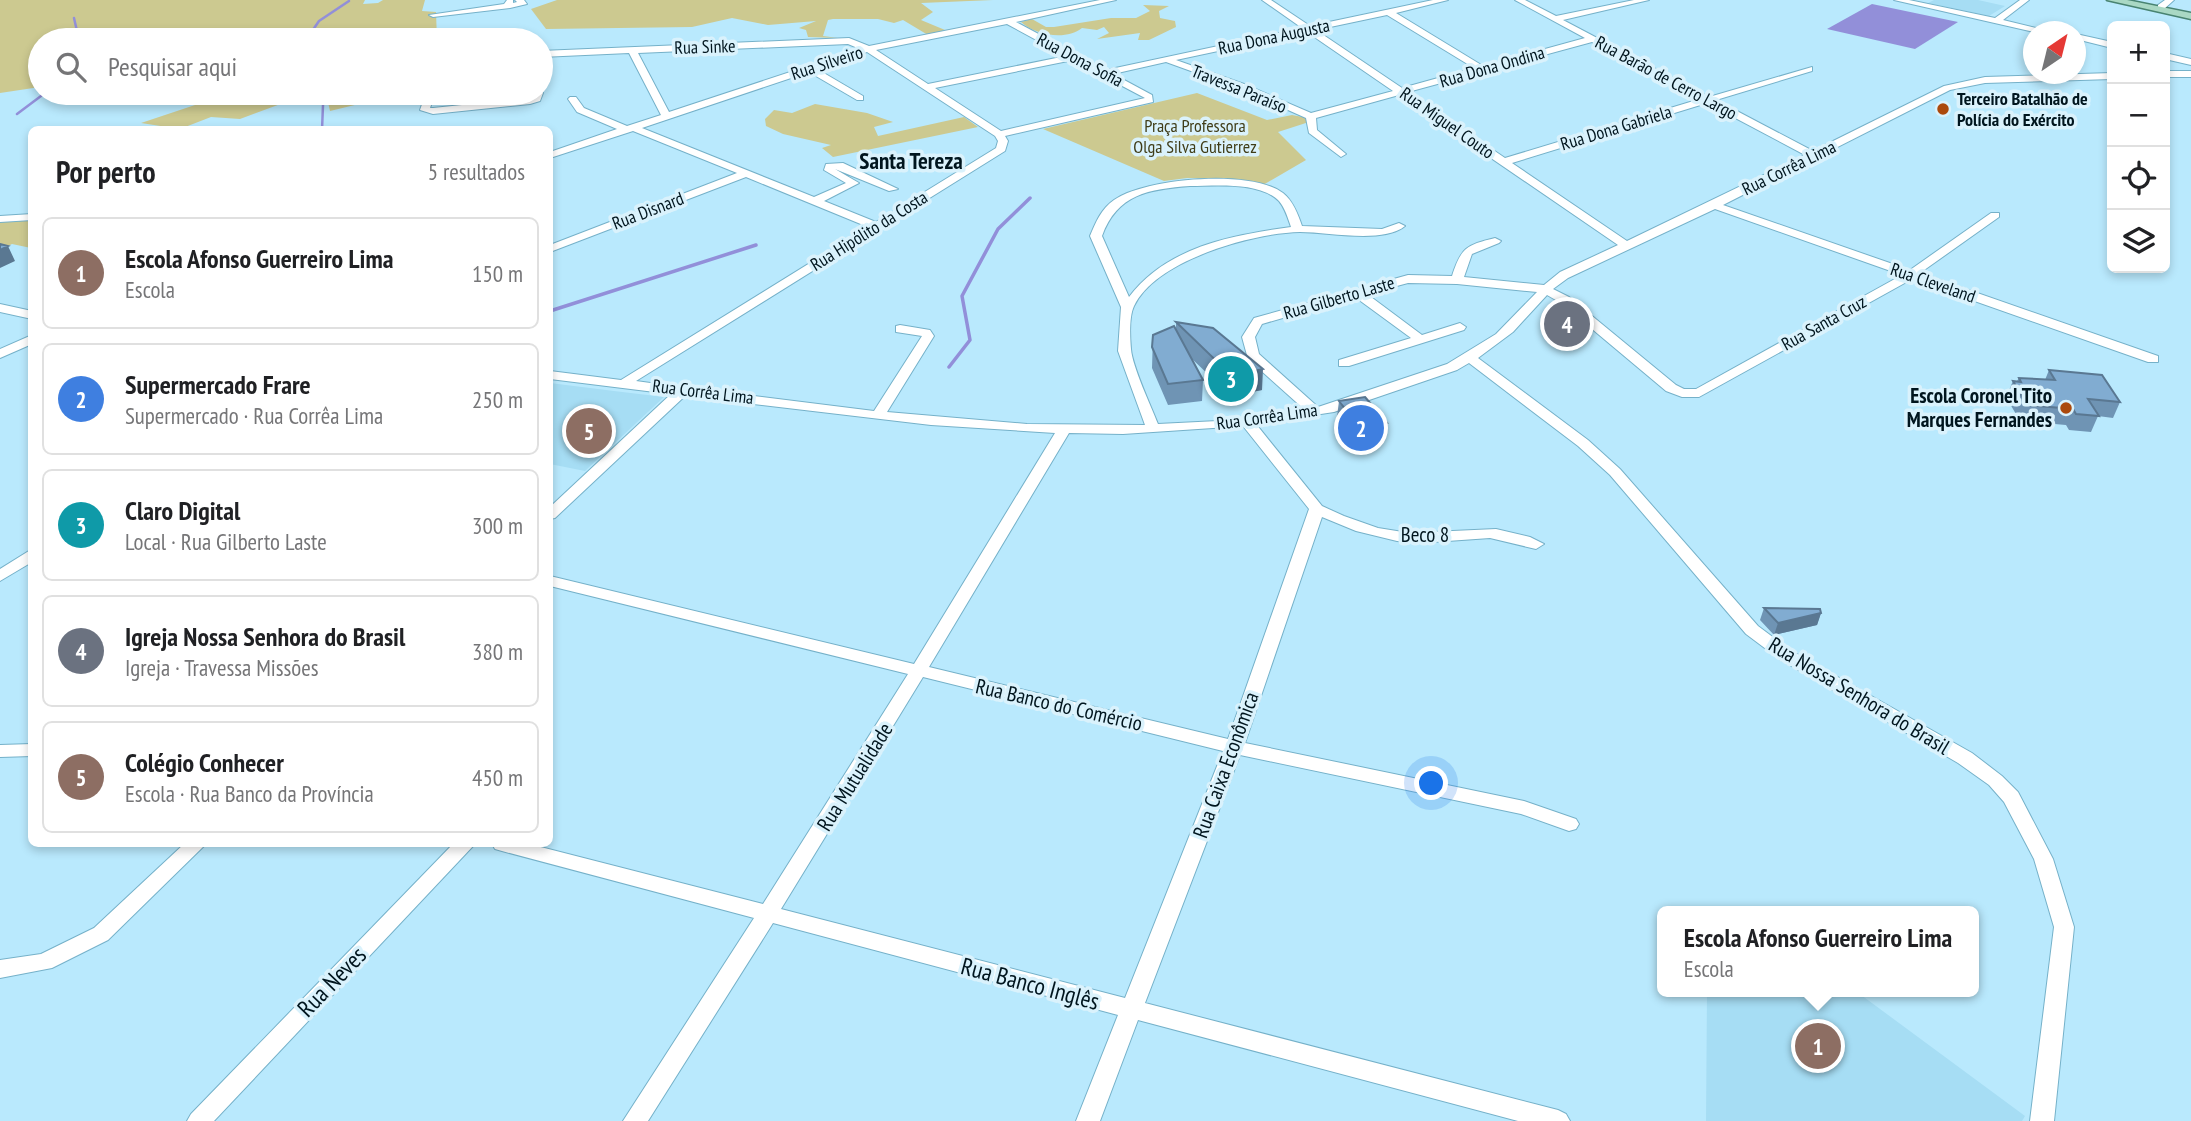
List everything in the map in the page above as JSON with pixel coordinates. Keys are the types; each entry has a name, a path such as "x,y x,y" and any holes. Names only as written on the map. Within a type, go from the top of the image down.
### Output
{"main road":[{"path":"2112,0 2191,14"},
{"path":"2122,0 2191,14"},
{"path":"2138,5 2176,13"}],"street":[{"path":"1045,0 1063,10"},
{"name":"Rua Silveiro","path":"553,154 868,49 1112,0"},
{"name":"Rua Miguel Couto","path":"1266,0 1627,246"},
{"name":"Rua Dona Augusta","path":"1104,73 1444,0"},
{"name":"Rua Barão de Cerro Largo","path":"1519,0 1814,156"},
{"path":"1556,19 1645,0"},
{"path":"1898,0 1920,2 2023,27"},
{"path":"1996,21 2025,0"},
{"path":"2161,8 2170,0"},
{"path":"433,15 515,2"},
{"path":"1389,12 1483,70"},
{"name":"Rua Dona Sofia","path":"1009,21 1149,97 1150,100 1036,126"},
{"name":"Rua Dona Ondina","path":"1311,116 1592,39"},
{"path":"2086,39 2107,44"},
{"name":"Rua Sinke","path":"553,53 842,41 855,42 868,49"},
{"path":"868,49 999,134 1003,141 1001,149"},
{"path":"632,50 666,116"},
{"path":"928,87 1073,57"},
{"path":"2170,57 2191,62"},
{"name":"Travessa Paraíso","path":"1168,60 1242,86 1300,114 1311,116"},
{"path":"809,68 860,98"},
{"name":"Rua Dona Gabriela","path":"1503,162 1809,69"},
{"path":"2170,74 2191,74"},
{"name":"Rua Corrêa Lima","path":"553,375 919,419 1065,428 1153,428 1248,423 1315,412 1452,367 1470,358 1501,336 1544,289 1564,275 1714,205 1947,88 1985,80 2107,76"},
{"path":"573,99 580,110 747,173 876,226"},
{"path":"426,105 425,110 428,111 472,105"},
{"path":"1311,116 1312,131 1341,154"},
{"path":"999,134 1036,126"},
{"name":"Rua Hipólito da Costa","path":"626,382 1036,126"},
{"path":"815,201 854,183 829,170 830,166 839,165 893,189"},
{"name":"Rua Disnard","path":"553,248 747,173"},
{"path":"1153,428 1124,351 1127,307 1096,236 1103,214 1128,196 1182,182 1203,181 1261,188 1278,194 1287,203 1297,229"},
{"name":"Rua Cleveland","path":"1714,205 2153,359"},
{"name":"Rua Santa Cruz","path":"1544,289 1565,300 1671,388 1682,393 1699,393 1910,275 1995,215"},
{"path":"0,219 28,217"},
{"path":"1127,307 1148,280 1191,254 1241,237 1297,229 1382,232 1398,226"},
{"path":"1457,280 1467,252 1472,247 1495,241"},
{"name":"Rua Gilberto Laste","path":"1315,412 1253,356 1247,343 1248,332 1258,321 1408,279 1457,280 1544,289"},
{"path":"1357,293 1420,339"},
{"path":"0,308 28,314"},
{"path":"1344,363 1461,327"},
{"path":"879,414 928,336 926,333 901,329"},
{"path":"0,354 28,340"},
{"name":"Rua Nossa Senhora do Brasil","path":"1470,358 1583,443 1615,472 1752,630 1784,654 1965,758 2010,796 2031,834 2060,905 2064,927 2042,1121"},
{"path":"553,512 684,389"},
{"path":"1248,423 1317,509"},
{"name":"Rua Mutualidade","path":"635,1121 769,915 920,672 1065,428"},
{"name":"Beco 8","path":"1317,509 1339,520 1377,532 1409,538 1488,533 1508,534 1536,544"},
{"name":"Rua Caixa Econômica","path":"1088,1121 1234,747 1317,509"},
{"path":"0,576 28,557"},
{"name":"Rua Banco do Comércio","path":"553,582 1234,747 1524,808 1569,824"},
{"path":"0,751 28,750"},
{"path":"0,969 44,962 101,934 193,847"},
{"name":"Rua Neves","path":"199,1121 462,847"},
{"name":"Rua Banco Inglês","path":"513,847 1558,1121"}],"shaded area":[{"path":"1934,0 1978,0 2005,6 1989,16 1928,3"},
{"path":"1872,4 1958,22 1915,49 1827,29"},
{"path":"553,383 664,397 585,471 553,465"},
{"path":"1707,997 1864,997 2025,1116 2022,1121 1706,1121"}],"green space":[{"path":"0,0 365,0 363,4 383,0 425,0 422,11 436,12 437,28 28,28 28,89 0,93"},
{"path":"557,0 993,0 921,3 933,12 921,20 945,30 928,35 903,20 894,23 878,19 828,20 823,36 838,38 808,37 806,30 799,28 816,21 768,25 732,18 692,27 553,29 545,28 531,9"},
{"path":"1143,5 1169,6 1159,11 1160,18 1175,21 1176,27 1149,40 1138,40 1140,33 1097,39 1109,33 1104,27 1097,30 1082,28 1068,34 1051,35 1027,27 1021,22 1032,19 1046,27 1054,27 1111,18 1136,18 1150,11"},
{"name":"Praça Professora Olga Silva Gutierrez","path":"1197,93 1267,120 1292,115 1308,118 1309,122 1278,132 1306,160 1263,185 1225,179 1187,178 1164,181 1043,129"},
{"path":"815,104 867,113 893,122 874,127 878,136 964,117 978,127 833,157 822,148 831,145 783,134 766,126 765,119 774,110 792,113"},
{"path":"195,105 278,105 240,119 211,117 188,126 141,123"},
{"path":"329,105 355,105 330,111"},
{"path":"28,219 28,247 12,244 0,250 0,222"}],"building":[{"path":"1176,322 1213,328 1263,369 1232,376"},
{"path":"1174,326 1203,380 1168,384 1152,347 1153,335"},
{"path":"2049,370 2102,375 2120,402 2088,399 2099,416 2076,414 2073,409 2027,405 2013,381 2021,382 2019,378 2055,380"},
{"path":"1365,397 1387,423 1361,429 1339,401"},
{"path":"1764,608 1820,609 1821,613 1778,623"}],"waterway":[{"path":"314,28 319,21 349,1"},
{"path":"74,18 76,28"},
{"path":"17,114 29,105"},
{"path":"322,126 323,105"},
{"path":"949,367 970,340 962,296 998,229 1030,198"},
{"path":"553,310 756,245"}],"place":[{"name":"Terceiro Batalhão de Polícia do Exército","path":"1943,109"},
{"name":"Igreja Nossa Senhora do Brasil","path":"1567,324"},
{"name":"Claro Digital","path":"1231,379"},
{"name":"Escola Coronel Tito Marques Fernandes","path":"2066,408"},
{"name":"Supermercado Frare","path":"1361,428"},
{"name":"Colégio Conhecer","path":"589,431"},
{"name":"Escola Afonso Guerreiro Lima","path":"1818,1046"}],"district":[{"name":"Santa Tereza","path":"911,161"}]}
